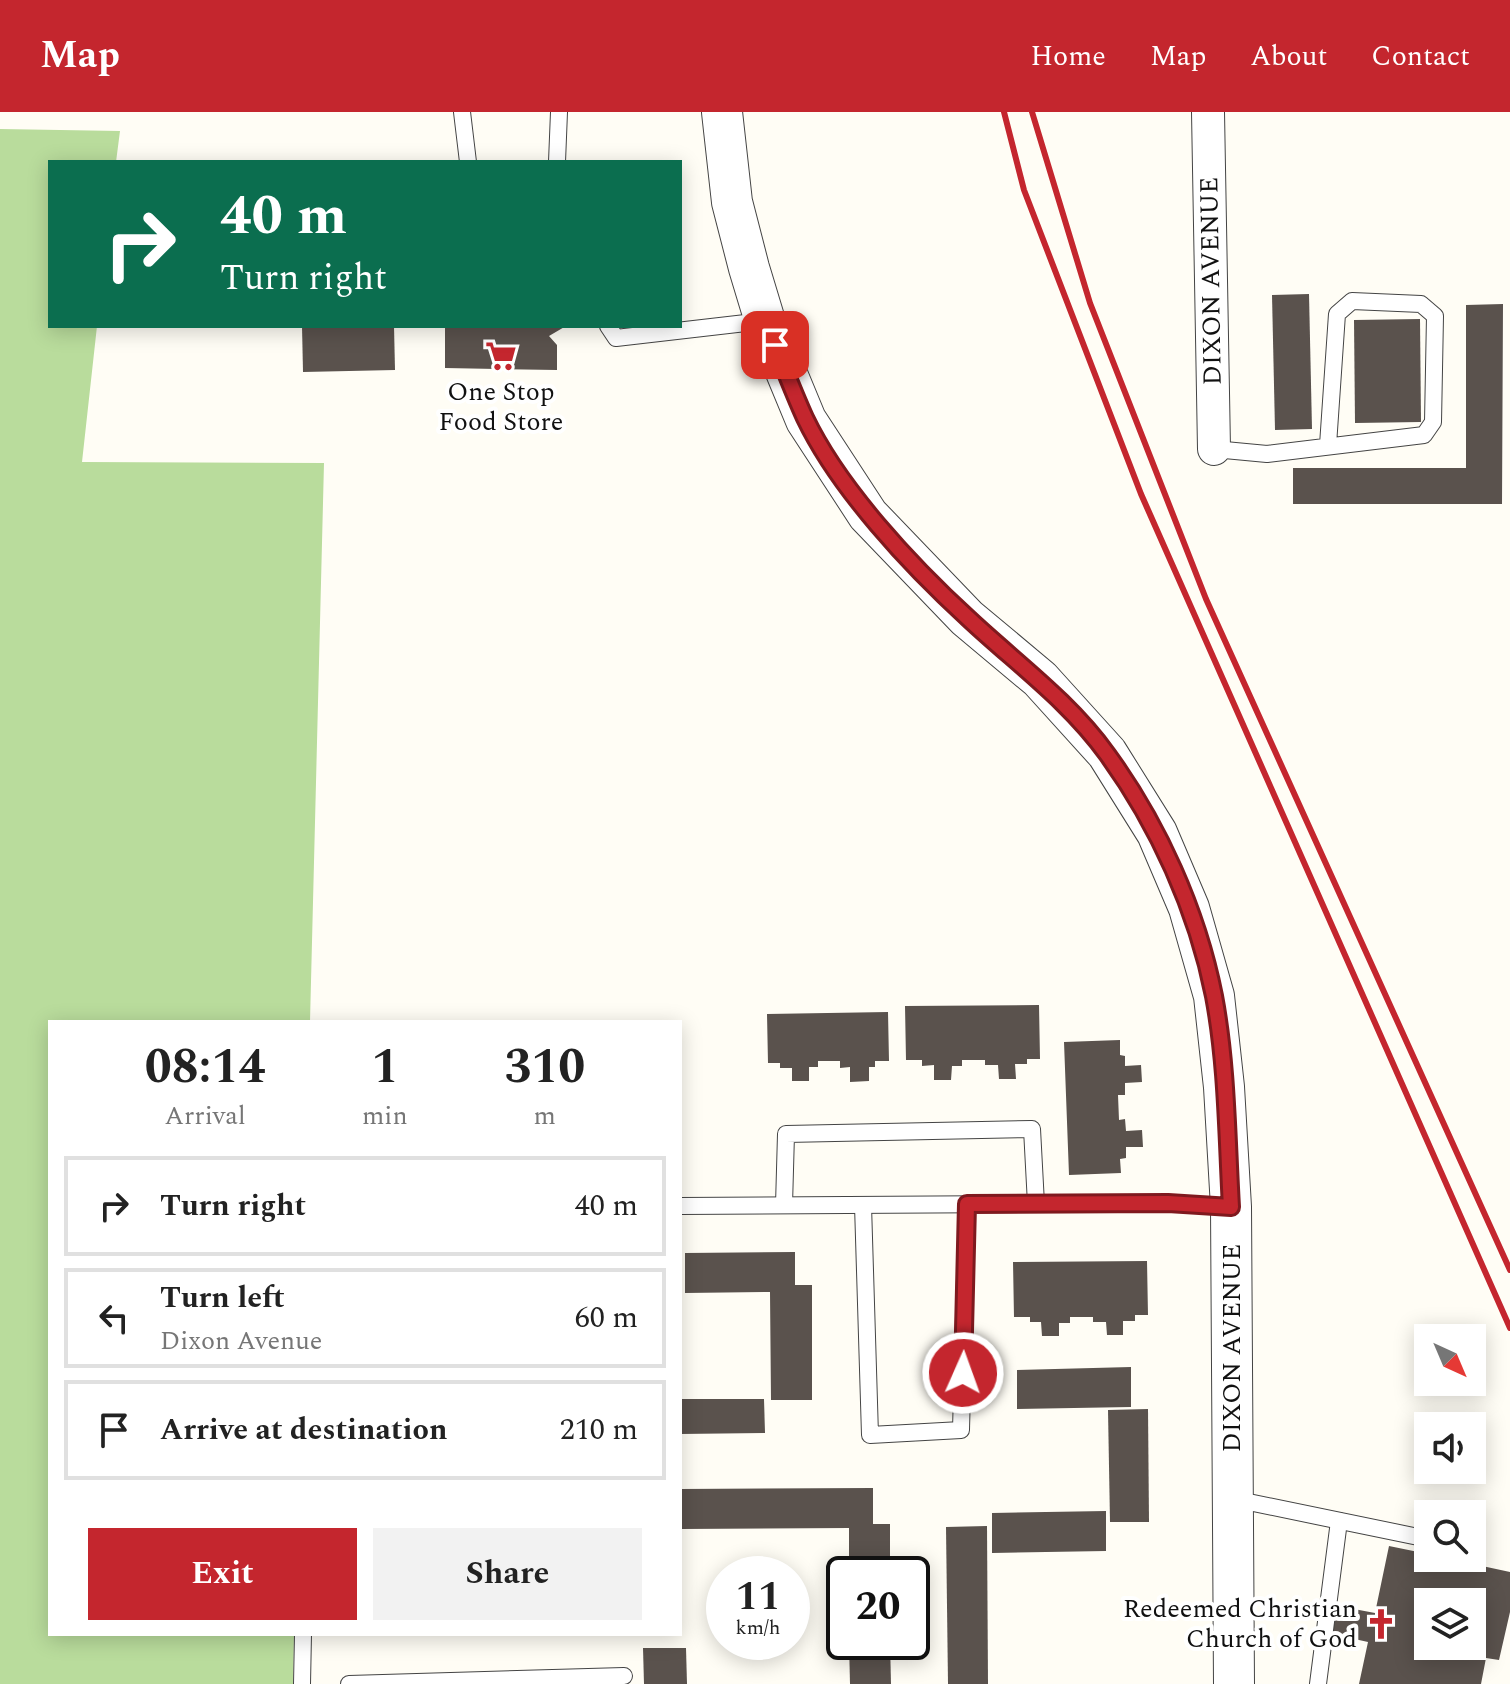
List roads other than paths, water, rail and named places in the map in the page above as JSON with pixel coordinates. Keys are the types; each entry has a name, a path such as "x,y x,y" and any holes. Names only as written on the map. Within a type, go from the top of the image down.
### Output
{"street":[{"name":"DIXON AVENUE","path":"722,112 732,202 765,321 806,420 868,515 967,618 1040,679 1107,753 1157,833 1189,908 1214,996 1224,1087 1231,1207 1234,1684"},
{"name":"DIXON AVENUE","path":"1208,112 1214,449"}],"lane":[{"path":"462,112 468,160"},
{"path":"557,160 559,112"},
{"path":"1214,449 1267,454 1424,435 1433,422 1435,316 1421,304 1352,301 1337,314 1328,445"},
{"path":"609,328 616,338 765,321"},
{"path":"784,1205 786,1134 1032,1129 1036,1204"},
{"path":"682,1206 1168,1203 1231,1207"},
{"path":"863,1205 870,1435 961,1430 967,1204"},
{"path":"1233,1499 1414,1536"},
{"path":"1318,1684 1339,1521"},
{"path":"302,1684 303,1636"},
{"path":"349,1684 624,1676"}],"railway":[{"path":"1004,112 1024,190 1141,494 1510,1328"},
{"path":"1032,112 1090,303 1206,599 1510,1270"}],"place":[{"name":"One Stop Food Store","path":"501,356"},
{"name":"Redeemed Christian Church of God","path":"1381,1624"}]}
